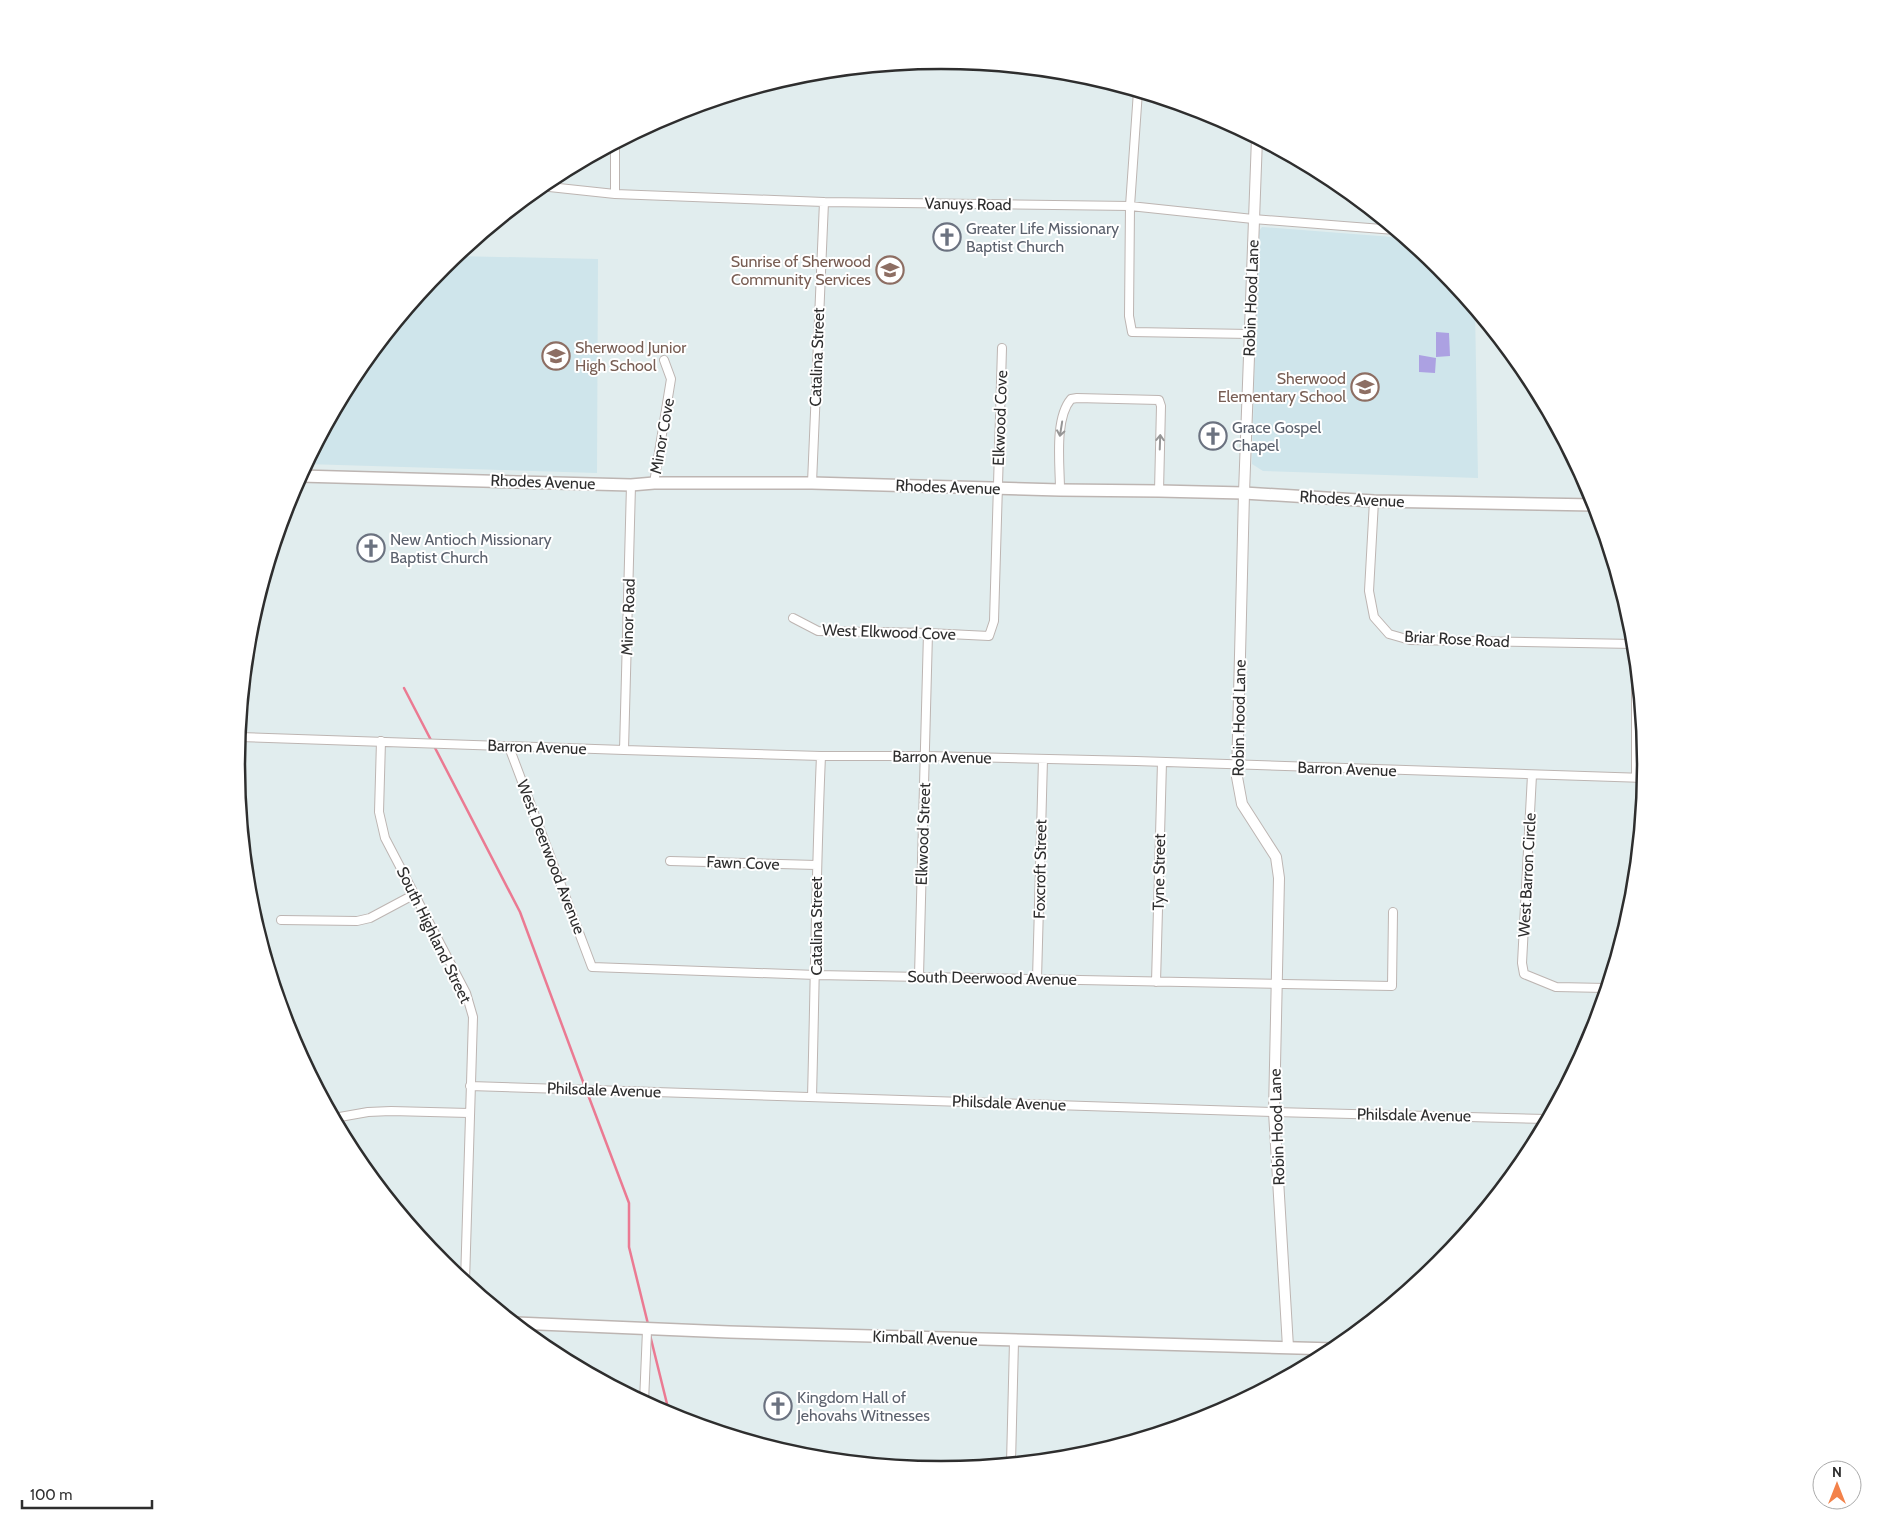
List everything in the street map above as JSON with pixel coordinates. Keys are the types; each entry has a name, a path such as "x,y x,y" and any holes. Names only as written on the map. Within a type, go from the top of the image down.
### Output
{"main road":[{"name":"Rhodes Avenue","path":"308,476 631,484 654,482 812,483 998,489 1158,491 1374,501 1586,505"},
{"name":"Kimball Avenue","path":"527,1325 1014,1341 1288,1347 1313,1353"}],"street":[{"path":"1138,97 1130,206 1129,316 1132,332 1250,334"},
{"name":"Robin Hood Lane","path":"1257,145 1236,764 1238,790 1242,804 1276,857 1279,878 1274,1112 1288,1347"},
{"path":"614,194 615,151"},
{"name":"Vanuys Road","path":"552,187 614,194 824,202 1130,206 1253,219 1385,229"},
{"name":"Catalina Street","path":"812,483 824,202"},
{"name":"Elkwood Cove","path":"998,489 1002,348"},
{"name":"Minor Cove","path":"654,482 671,380 664,360"},
{"path":"1060,490 1060,434 1067,403 1070,399 1077,398 1159,400 1161,406 1158,491"},
{"name":"Minor Road","path":"624,750 631,484"},
{"name":"West Elkwood Cove","path":"793,618 818,631 989,636 994,621 998,489"},
{"name":"Briar Rose Road","path":"1374,501 1369,592 1374,617 1389,634 1410,640 1626,644"},
{"name":"Elkwood Street","path":"919,976 928,633"},
{"path":"1636,719 1636,778"},
{"name":"Barron Avenue","path":"246,737 821,756 926,756 1236,764 1636,778"},
{"name":"South Highland Street","path":"381,741 380,812 385,838 466,993 473,1017 465,1272"},
{"name":"West Deerwood Avenue","path":"509,747 592,967"},
{"name":"Catalina Street","path":"812,1096 816,975 816,865 821,756"},
{"name":"Foxcroft Street","path":"1037,980 1043,759"},
{"name":"Tyne Street","path":"1156,982 1162,762"},
{"name":"West Barron Circle","path":"1532,774 1522,963 1524,974 1556,987 1600,988"},
{"name":"Fawn Cove","path":"670,861 816,865"},
{"path":"281,920 357,921 370,918 415,894"},
{"name":"South Deerwood Avenue","path":"592,967 816,975 1392,986 1393,912"},
{"name":"Philsdale Avenue","path":"470,1086 1540,1119"},
{"path":"340,1117 368,1112 391,1111 469,1113"},
{"path":"644,1394 647,1330"},
{"path":"1011,1457 1014,1341"}],"shaded area":[{"name":"Sherwood Elementary School","path":"1262,227 1394,237 1433,273 1464,306 1475,320 1478,478 1263,471 1252,464 1258,232"},
{"path":"467,256 598,259 597,473 314,464 338,417 362,378 389,341 418,306"},
{"path":"1436,332 1449,333 1450,356 1436,357"},
{"path":"1419,355 1436,358 1435,373 1419,372"}],"waterway":[{"path":"404,688 520,912 585,1087"},
{"path":"587,1092 629,1203 629,1247 648,1324"},
{"path":"650,1335 667,1404"}],"place":[{"name":"Greater Life Missionary Baptist Church","path":"947,237"},
{"name":"Sunrise of Sherwood Community Services","path":"890,270"},
{"name":"Sherwood Junior High School","path":"556,356"},
{"name":"Sherwood Elementary School","path":"1365,387"},
{"name":"Grace Gospel Chapel","path":"1213,436"},
{"name":"New Antioch Missionary Baptist Church","path":"371,548"},
{"name":"Kingdom Hall of Jehovahs Witnesses","path":"778,1406"}]}
